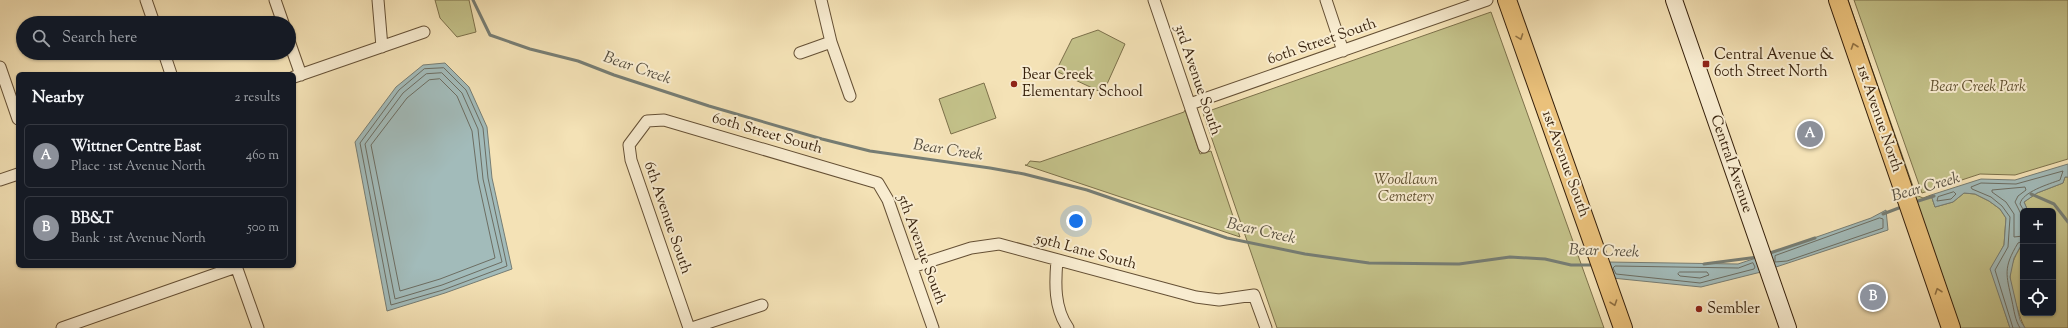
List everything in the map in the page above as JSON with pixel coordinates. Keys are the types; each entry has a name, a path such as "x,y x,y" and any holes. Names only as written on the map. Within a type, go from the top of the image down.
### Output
{"main road":[{"name":"1st Avenue South","path":"1507,0 1623,328"},
{"name":"Central Avenue","path":"1674,0 1788,328"},
{"name":"1st Avenue North","path":"1838,0 1951,328"}],"street":[{"path":"146,0 152,16"},
{"path":"275,0 281,16"},
{"path":"378,0 382,47"},
{"path":"821,0 831,42 850,96"},
{"name":"3rd Avenue South","path":"1154,0 1204,147"},
{"path":"1326,0 1343,51"},
{"name":"60th Street South","path":"1190,104 1487,0"},
{"path":"293,60 297,76 424,32"},
{"path":"800,52 831,42"},
{"path":"166,60 170,72"},
{"path":"0,67 16,113"},
{"name":"60th Street South","path":"647,121 664,120 878,183"},
{"name":"6th Avenue South","path":"647,121 629,145 631,160 689,328"},
{"path":"0,180 16,175"},
{"name":"5th Avenue South","path":"878,183 888,200 933,328"},
{"name":"59th Lane South","path":"912,267 971,248 999,244 1196,297 1219,300 1254,295 1266,328"},
{"path":"1057,260 1055,282 1056,299 1068,328"},
{"path":"62,328 233,268"},
{"path":"236,268 258,328"},
{"path":"692,328 762,304"}],"green space":[{"path":"435,0 469,0 476,32 457,37 440,18"},
{"path":"1845,0 1848,0 1916,195 1923,198 1931,195 1935,207 1953,202 1964,193 1975,194 1989,201 2000,209 2006,218 2004,245 1991,269 2010,328 1958,328"},
{"name":"Bear Creek Park","path":"1854,0 2068,0 2068,159 2015,175 1980,174 1922,193"},
{"name":"Woodlawn Cemetery","path":"1491,12 1604,328 1277,328 1203,113"},
{"path":"1098,30 1125,44 1103,93 1056,71 1072,39"},
{"path":"984,83 996,118 951,134 939,99"},
{"path":"1185,110 1200,154 1211,151 1240,237 1025,165 1027,165 1030,161 1040,162 1184,112"},
{"path":"2065,177 2068,177 2068,328 2025,328 2023,324 2018,311 2012,288 2010,277 2011,268 2020,248 2020,316 2056,316 2056,208 2027,208 2024,202 2037,193 2063,183"}],"water":[{"path":"445,63 469,87 487,127 492,178 512,269 445,293 387,311 355,142 396,87 423,65"},
{"path":"2068,164 2068,177 2065,177 2063,183 2037,193 2024,202 2027,208 2020,208 2020,247 2014,258 2010,277 2020,320 2025,328 2010,328 1990,269 2004,245 2006,218 2000,209 1989,201 1975,194 1964,193 1953,202 1935,207 1931,195 1981,179 2015,180"},
{"path":"1886,210 1888,230 1773,268 1768,254 1871,218"},
{"path":"1756,258 1761,272 1701,287 1612,278 1607,262 1738,264"}],"waterway":[{"name":"Bear Creek","path":"473,0 490,35 530,49 578,61 614,75 709,106 822,139 870,151 1024,174 1087,190 1227,238 1305,254 1369,263 1459,264 1510,257 1545,259 1571,265 1595,265"},
{"name":"Bear Creek","path":"2031,194 2054,204 2068,222"},
{"name":"Bear Creek","path":"1915,202 1934,196"},
{"name":"Bear Creek","path":"1883,214 1904,206"},
{"name":"Bear Creek","path":"1767,254 1815,238"},
{"name":"Bear Creek","path":"1704,264 1758,257"}],"place":[{"name":"Central Avenue & 60th Street North","path":"1706,64"},
{"name":"Bear Creek Elementary School","path":"1014,84"},
{"name":"Wittner Centre East","path":"1810,134"},
{"name":"BB&T","path":"1873,297"},
{"name":"Sembler","path":"1699,309"}]}
